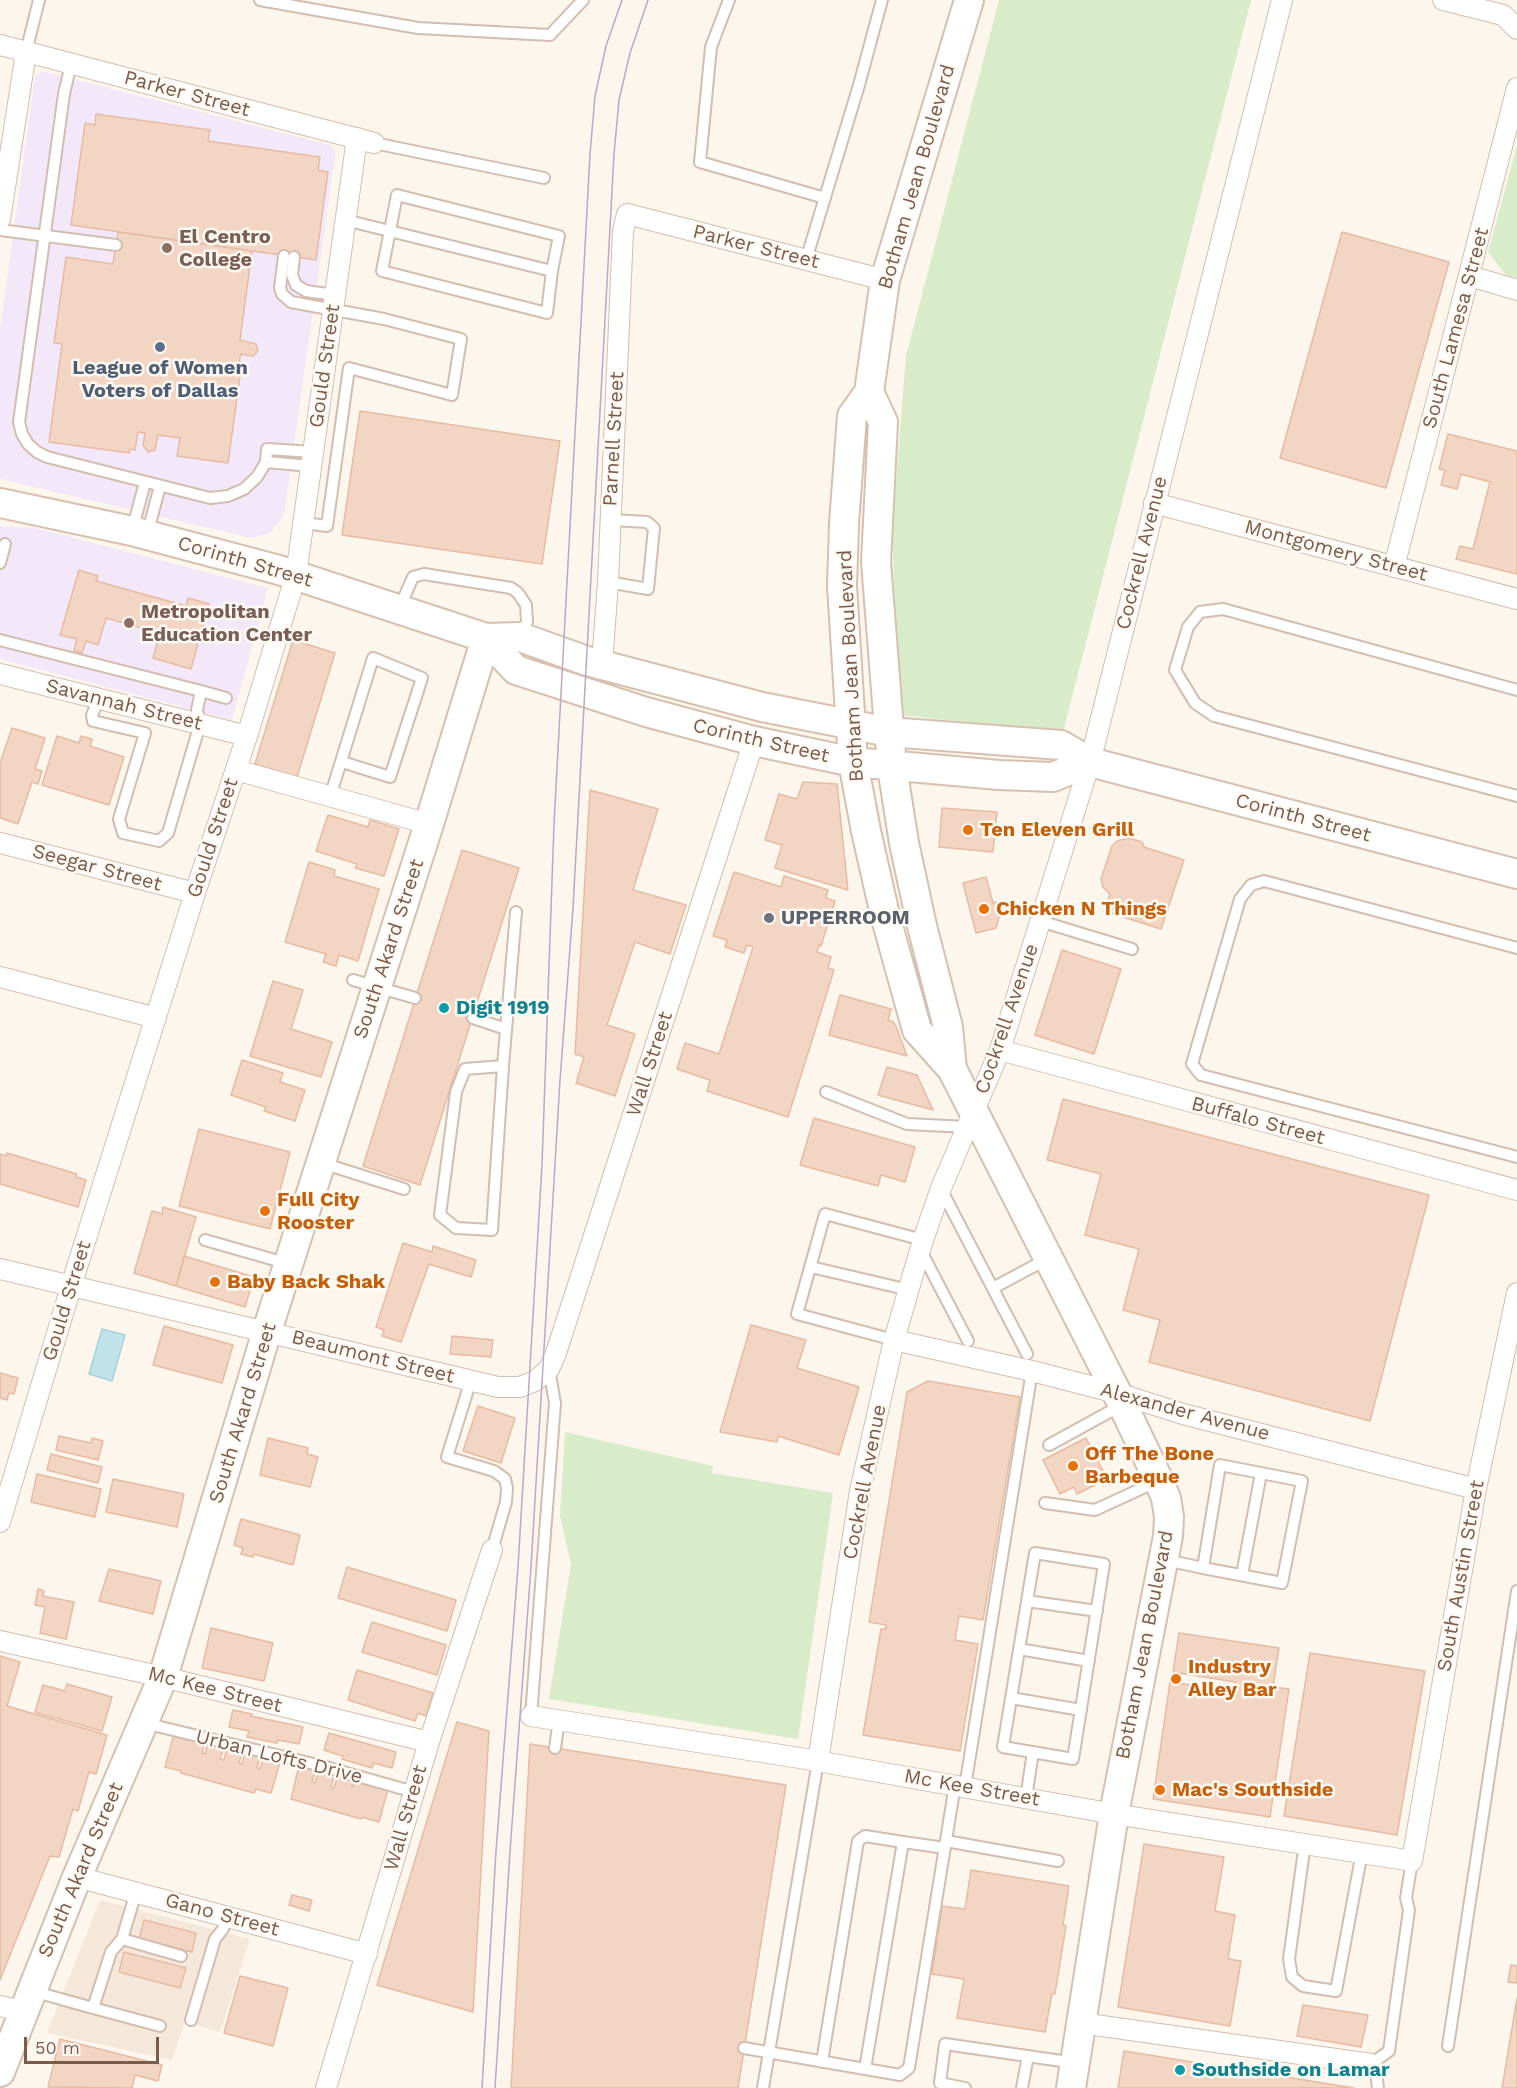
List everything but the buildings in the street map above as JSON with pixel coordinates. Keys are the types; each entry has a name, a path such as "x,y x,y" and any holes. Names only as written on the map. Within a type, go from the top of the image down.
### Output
{"main road":[{"name":"Botham Jean Boulevard","path":"952,1069 917,1030 885,915 853,762 842,586 852,416 868,392 885,280 969,0"},
{"name":"Botham Jean Boulevard","path":"868,392 883,422 876,561 892,767 904,843 948,1027 952,1069 971,1121 1120,1399 1159,1481 1166,1498 1169,1517 1168,1536 1114,1814 1073,2076"},
{"name":"Corinth Street","path":"0,503 139,533 296,575 486,638 520,638 602,665 762,707 889,732 1061,745 1090,762 1517,874"},
{"name":"Corinth Street","path":"486,638 516,670 646,712 754,741 853,762 999,776 1053,777 1090,762"},
{"name":"South Akard Street","path":"0,2072 18,2003 77,1877 163,1677 267,1331 322,1163 365,983 429,824 486,638"}],"street":[{"name":"Cockrell Avenue","path":"818,1761 860,1491 894,1340 921,1245 941,1188 1000,1050 1090,762 1282,0"},
{"path":"1443,0 1503,15 1516,27"},
{"name":"Parker Street","path":"0,45 365,140"},
{"path":"0,219 26,52"},
{"name":"South Lamesa Street","path":"1394,567 1517,88"},
{"name":"Gould Street","path":"0,1522 72,1285 296,575 345,220 365,140"},
{"name":"Parker Street","path":"627,214 885,280"},
{"name":"Parnell Street","path":"602,665 611,520 623,231 627,214"},
{"path":"1470,276 1517,290"},
{"name":"Montgomery Street","path":"1154,503 1517,599"},
{"name":"Savannah Street","path":"0,674 247,736"},
{"name":"Wall Street","path":"542,1375 556,1353 754,741"},
{"path":"236,770 429,824"},
{"name":"Seegar Street","path":"0,843 195,893"},
{"path":"0,977 156,1018"},
{"name":"Buffalo Street","path":"1000,1050 1517,1190"},
{"name":"Beaumont Street","path":"0,1269 498,1387 520,1387 542,1375"},
{"name":"South Austin Street","path":"1412,1861 1476,1489 1517,1293"},
{"name":"Alexander Avenue","path":"894,1340 1029,1362 1120,1399 1476,1489"},
{"name":"Wall Street","path":"326,2088 429,1742 492,1550"},
{"name":"Mc Kee Street","path":"0,1641 163,1677 429,1742"},
{"name":"Mc Kee Street","path":"531,1716 818,1761 1114,1814 1412,1861"},
{"name":"Gano Street","path":"77,1877 367,1954"},
{"path":"1081,2023 1371,2064"}],"lane":[{"path":"26,52 39,0"},
{"path":"260,0 418,28 549,34 583,0"},
{"path":"729,0 711,47 700,162 825,198"},
{"path":"806,260 882,0"},
{"path":"71,64 64,94 20,422 22,434 28,444 47,457 210,498 228,496 244,489 257,477 266,462 267,449 312,459"},
{"path":"365,140 544,178"},
{"path":"397,195 559,236 552,271 547,313 382,271 397,195"},
{"path":"345,220 552,271"},
{"path":"0,230 116,245"},
{"path":"304,523 327,526 349,368 452,395 461,339 384,319 306,291 296,285 289,256 280,288 286,298 297,304 334,302"},
{"path":"266,462 312,459"},
{"path":"139,533 145,482"},
{"path":"139,533 160,486"},
{"path":"608,582 648,588 654,528 647,522 611,520"},
{"path":"0,563 4,544"},
{"path":"399,609 413,577 424,574 511,588 518,593 526,605 527,622 520,638"},
{"path":"1517,690 1223,609 1200,612 1188,627 1175,670 1194,703 1214,716 1517,796"},
{"path":"0,640 226,698"},
{"path":"330,797 373,658 422,678 390,777 342,762"},
{"path":"99,699 92,715 93,721 145,733 119,819 123,833 159,841 168,832 200,724 197,710 201,691"},
{"path":"1517,948 1264,881 1251,885 1240,899 1192,1064 1201,1075 1517,1157"},
{"path":"502,1066 465,1069 456,1092 440,1215 456,1228 492,1230 502,1066 516,912"},
{"path":"1041,921 1132,949"},
{"path":"365,983 415,998"},
{"path":"473,1018 506,1029"},
{"path":"826,1092 907,1124 971,1121"},
{"path":"322,1163 404,1189"},
{"path":"744,2048 900,2075 909,2068 946,1844 960,1786 1029,1362 941,1188"},
{"path":"894,1340 798,1314 825,1214 921,1245 968,1341"},
{"path":"205,1240 289,1264"},
{"path":"993,1288 1047,1259"},
{"path":"811,1267 909,1290"},
{"path":"531,1716 555,1403 542,1375"},
{"path":"471,1380 447,1457 494,1471 505,1479 506,1502 492,1550"},
{"path":"1049,1445 1120,1399"},
{"path":"1162,1559 1203,1568 1242,1575 1282,1584 1302,1481 1220,1465 1203,1568"},
{"path":"1242,1575 1261,1473"},
{"path":"1045,1503 1095,1510 1159,1481"},
{"path":"1035,1553 1104,1564 1097,1611 1073,1759 1003,1748 1035,1553"},
{"path":"1448,2046 1517,1591"},
{"path":"1027,1601 1097,1611"},
{"path":"1019,1649 1089,1661"},
{"path":"1011,1698 1081,1710"},
{"path":"555,1748 559,1720"},
{"name":"Urban Lofts Drive","path":"144,1723 322,1766 414,1792"},
{"path":"1026,1798 1033,1752"},
{"path":"763,2088 818,1761"},
{"path":"822,2062 858,1841 865,1836 903,1842 946,1844 1058,1861"},
{"path":"865,2069 903,1842"},
{"path":"1305,1844 1289,1959 1292,1977 1303,1986 1336,1991 1362,1852"},
{"path":"1378,2088 1376,2071 1371,2064 1389,2051 1409,1910 1406,1898 1412,1861"},
{"path":"93,2008 111,1952 122,1939 136,1892"},
{"path":"191,2020 215,1939 223,1929 226,1916"},
{"path":"122,1939 181,1956"},
{"path":"18,2003 93,2008 160,2026"},
{"path":"965,2088 940,2083 945,2044 1028,2056 1073,2076"},
{"path":"1022,2088 1028,2056"}],"shaded area":[{"name":"El Centro College","path":"42,71 330,145 335,150 284,515 270,533 251,538 0,479 0,330 35,76"},
{"name":"Metropolitan Education Center","path":"0,526 35,528 268,588 232,720 0,659"},
{"path":"100,1900 250,1939 220,2032 185,2022 172,2060 47,2033"}],"green space":[{"path":"999,0 1251,0 1063,732 899,715 892,530 906,356"},
{"path":"1517,145 1517,278 1506,275 1488,252"},
{"path":"565,1432 713,1466 712,1473 833,1493 798,1739 549,1699 571,1564 560,1516"}],"water":[{"path":"102,1329 125,1335 112,1381 89,1374"}],"tram line":[{"path":"482,2088 496,1851 518,1567 542,1165 554,824 590,154 595,96 606,46 622,0"},
{"path":"495,2088 573,908 614,154 619,100 630,53 648,0"}],"place":[{"name":"El Centro College","path":"167,248"},
{"name":"League of Women Voters of Dallas","path":"160,347"},
{"name":"Metropolitan Education Center","path":"129,623"},
{"name":"Ten Eleven Grill","path":"968,830"},
{"name":"Chicken N Things","path":"984,909"},
{"name":"UPPERROOM","path":"769,918"},
{"name":"Digit 1919","path":"444,1008"},
{"name":"Full City Rooster","path":"265,1211"},
{"name":"Baby Back Shak","path":"215,1282"},
{"name":"Off The Bone Barbeque","path":"1073,1466"},
{"name":"Industry Alley Bar","path":"1176,1679"},
{"name":"Mac's Southside","path":"1160,1790"},
{"name":"Southside on Lamar","path":"1180,2070"}]}
